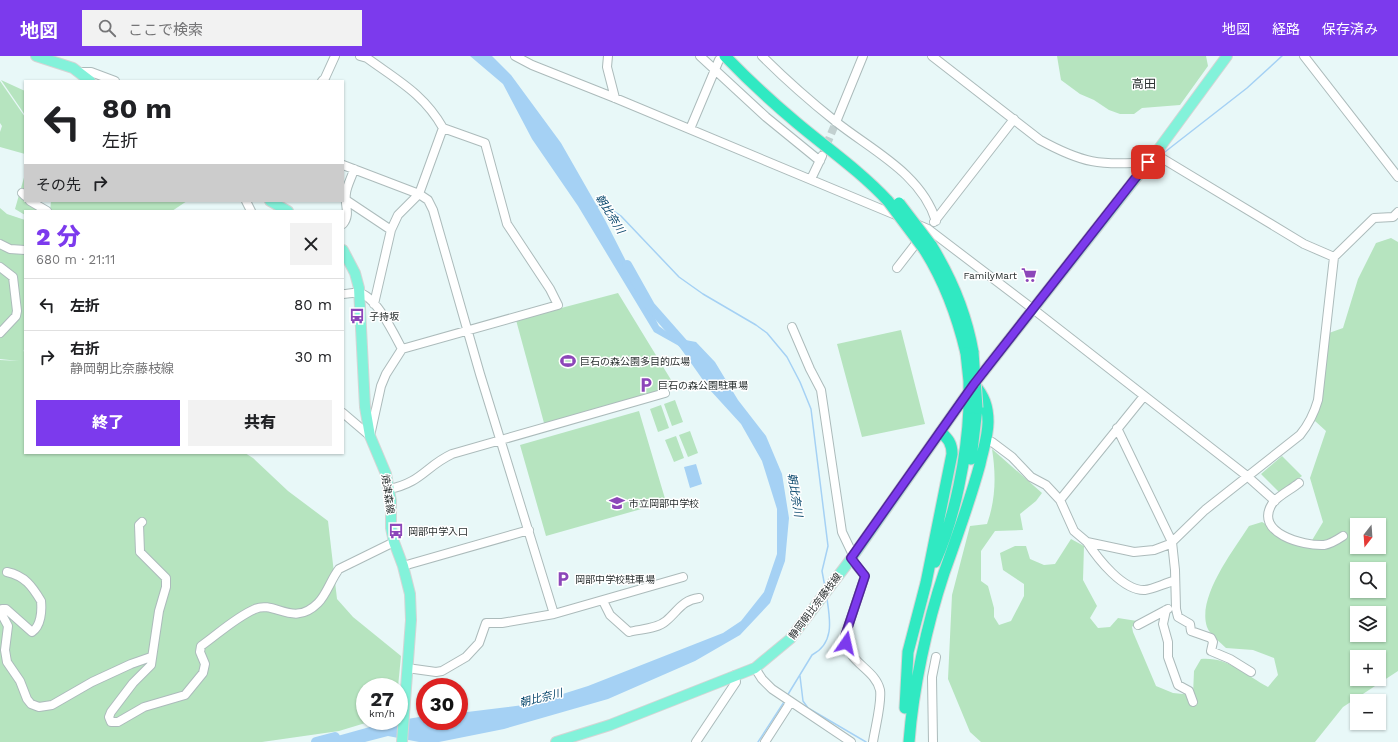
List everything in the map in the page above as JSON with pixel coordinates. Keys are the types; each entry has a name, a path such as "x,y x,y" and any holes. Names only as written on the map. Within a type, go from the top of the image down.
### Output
{"highway":[{"path":"736,56 801,118 876,178 927,247 950,296 970,352 969,381 973,408 970,466 914,694 909,742"},
{"path":"722,58 797,123 852,166 893,201"},
{"path":"944,574 972,497 987,435 988,422 986,401 974,384"},
{"path":"926,583 944,541 960,480 973,408"},
{"path":"902,742 908,652 926,583 952,454 952,446 941,432"}],"main road":[{"path":"36,56 73,68 89,80"},
{"name":"静岡朝比奈藤枝線","path":"578,739 756,668 790,639 852,557 974,384 1148,162 1158,157 1227,56"},
{"path":"272,202 286,210"},
{"name":"焼津森線","path":"344,252 355,273 360,293 364,396 370,436 386,474 389,489 394,542 408,582 412,609 402,742"},
{"path":"556,742 578,739"}],"street":[{"path":"323,80 326,78 335,56"},
{"path":"344,414 370,436 386,374 402,349 558,304 550,289 507,224 485,143 443,128 434,112 423,99 367,58 360,56"},
{"path":"515,56 532,65 811,179 928,229 1247,476 1275,501"},
{"path":"608,56 607,66 615,98"},
{"path":"700,56 766,117 821,158 811,179"},
{"path":"762,56 783,77 836,122 906,175 925,199 933,212 936,221"},
{"path":"836,122 863,56"},
{"path":"932,56 1040,140 1078,159 1100,164 1148,162"},
{"path":"1304,56 1398,178"},
{"path":"690,129 722,58"},
{"path":"80,72 91,72 113,80"},
{"path":"897,268 936,221 1014,119"},
{"path":"374,304 391,230 398,215 419,194 443,128"},
{"path":"1158,157 1304,244 1334,257"},
{"path":"344,165 419,194 428,200 433,210 554,614"},
{"path":"344,223 347,219 348,213 346,193 354,169"},
{"path":"346,200 391,230"},
{"path":"32,202 45,210"},
{"path":"1087,542 1134,552 1154,550 1172,542 1206,510 1300,435 1314,415 1318,400 1328,322 1334,257 1374,218 1396,217"},
{"path":"0,244 10,249 24,250"},
{"path":"0,267 13,277 17,310 13,321 0,333"},
{"path":"344,294 360,293 374,304 382,312 402,349"},
{"path":"792,327 810,369 821,390 842,532 852,557 865,576 845,636 846,643 855,660 872,676 880,691 873,742"},
{"path":"389,489 411,483 441,459 452,454 664,394"},
{"path":"1060,500 1144,396"},
{"path":"1118,428 1172,542 1178,617 1190,624 1191,631 1211,638 1213,642 1211,651 1230,659 1250,672"},
{"path":"992,442 1012,457 1031,477 1046,485 1060,500 1074,531 1087,542 1098,559 1127,586 1138,590 1147,590 1174,581"},
{"path":"1299,483 1275,501 1270,508 1270,524 1275,531 1284,537 1324,545 1334,543 1343,536"},
{"path":"142,522 140,525 140,552 166,578 166,587 159,611 151,665 132,683 111,712 108,717 111,722 118,722 144,707 185,695 203,673 205,664 200,652 201,646 239,619 256,609 267,609 295,615 303,613 318,602 333,576 339,569 394,542"},
{"path":"403,566 529,530"},
{"path":"7,572 17,574 28,581 41,601 42,607 38,623 36,629 32,632 6,609 2,609 1,612 8,626 5,650 7,662 20,681 27,699 31,704 39,707 52,705 92,682 131,664 151,657"},
{"path":"407,668 442,672 466,657 479,643 486,623 502,623 554,614 683,577"},
{"path":"603,600 610,615 629,632 662,624 682,604 690,599 699,598"},
{"path":"1138,625 1176,605"},
{"path":"1166,610 1164,624 1168,642 1168,657 1178,685 1189,691 1193,702"},
{"path":"0,630 7,635"},
{"path":"933,742 932,677 936,657"},
{"path":"756,668 762,679 790,703 851,742"},
{"path":"696,742 736,682 736,675"},
{"path":"765,742 790,703"}],"green space":[{"path":"1057,56 1206,56 1208,66 1180,105 1142,108 1134,114 1120,114 1109,110 1094,100 1080,94 1061,80"},
{"path":"1,80 24,91 24,114"},
{"path":"0,81 24,116 24,154 0,147 0,132 2,126 0,123"},
{"path":"24,178 24,202 42,202 38,210 24,210 24,214 15,209"},
{"path":"51,202 186,202 174,210 50,210"},
{"path":"0,208 7,214 24,220 24,454 247,454 253,458 288,491 328,521 337,599 353,617 401,656 399,678 356,678 356,726 339,731 262,742 0,742 0,360 19,361 0,359"},
{"path":"1391,238 1398,242 1398,671 1386,679 1386,650 1350,650 1350,686 1375,686 1363,694 1350,694 1350,702 1343,707 1315,742 981,742 970,732 948,679 952,595 970,526 987,524 990,515 994,496 992,449 1042,493 1036,501 1020,514 1023,530 995,531 981,551 981,581 988,586 994,608 994,617 999,625 1011,621 1024,596 1024,584 1003,570 1000,553 1015,546 1026,546 1030,559 1044,565 1055,564 1071,539 1084,546 1083,580 1097,606 1090,618 1098,628 1110,627 1118,618 1137,621 1132,627 1133,632 1156,686 1173,693 1193,695 1194,671 1201,659 1211,659 1228,664 1268,687 1278,675 1274,658 1253,650 1226,648 1213,636 1207,627 1205,615 1207,602 1218,575 1249,526 1262,522 1308,547 1323,522 1310,478 1326,431 1315,421 1329,333 1343,328 1358,279 1376,243"},
{"path":"618,293 676,388 544,423 516,320"},
{"path":"901,330 925,424 862,437 837,344"},
{"path":"675,400 683,422 672,426 664,404"},
{"path":"661,405 669,428 658,432 650,409"},
{"path":"639,411 666,502 546,536 520,445"},
{"path":"690,431 698,453 688,457 679,435"},
{"path":"676,436 684,458 674,462 665,440"},
{"path":"1282,456 1302,476 1280,493 1261,474"}],"water":[{"path":"470,56 492,56 511,75 561,143 605,220 659,326 675,338 696,342 715,362 738,400 766,436 782,474 789,518 785,561 770,603 740,635 695,661 608,699 504,729 439,742 419,742 388,736 365,742 316,742 359,730 408,730 408,719 416,718 416,730 468,730 468,712 531,704 588,686 723,633 741,621 764,592 777,554 777,509 762,461 741,424 710,390 679,346 654,332 578,206 532,139 503,84"},
{"path":"696,464 702,484 690,488 684,467"}],"waterway":[{"path":"1161,155 1247,88 1282,56"},
{"path":"596,206 608,207 621,216 679,277 703,294 767,333 787,357 800,382 811,409 828,546 822,571 825,587"},
{"name":"朝比奈川","path":"627,265 650,306 687,348"},
{"path":"787,696 812,655 819,650 828,637 830,622 827,599"},
{"path":"800,676 803,701 808,708 866,742"},
{"path":"758,742 784,702"},
{"name":"朝比奈川","path":"316,742 335,737"}],"tunnel":[{"path":"822,156 836,122"}],"place":[{"name":"FamilyMart","path":"1029,275"},
{"name":"子持坂","path":"357,316"},
{"name":"巨石の森公園多目的広場","path":"568,361"},
{"name":"巨石の森公園駐車場","path":"646,385"},
{"name":"市立岡部中学校","path":"617,503"},
{"name":"岡部中学入口","path":"396,531"},
{"name":"岡部中学校駐車場","path":"563,579"}],"district":[{"name":"高田","path":"1144,84"}],"route":[{"path":"846,643 845,636 861,582 865,576 851,558 990,362 1148,162"}]}
